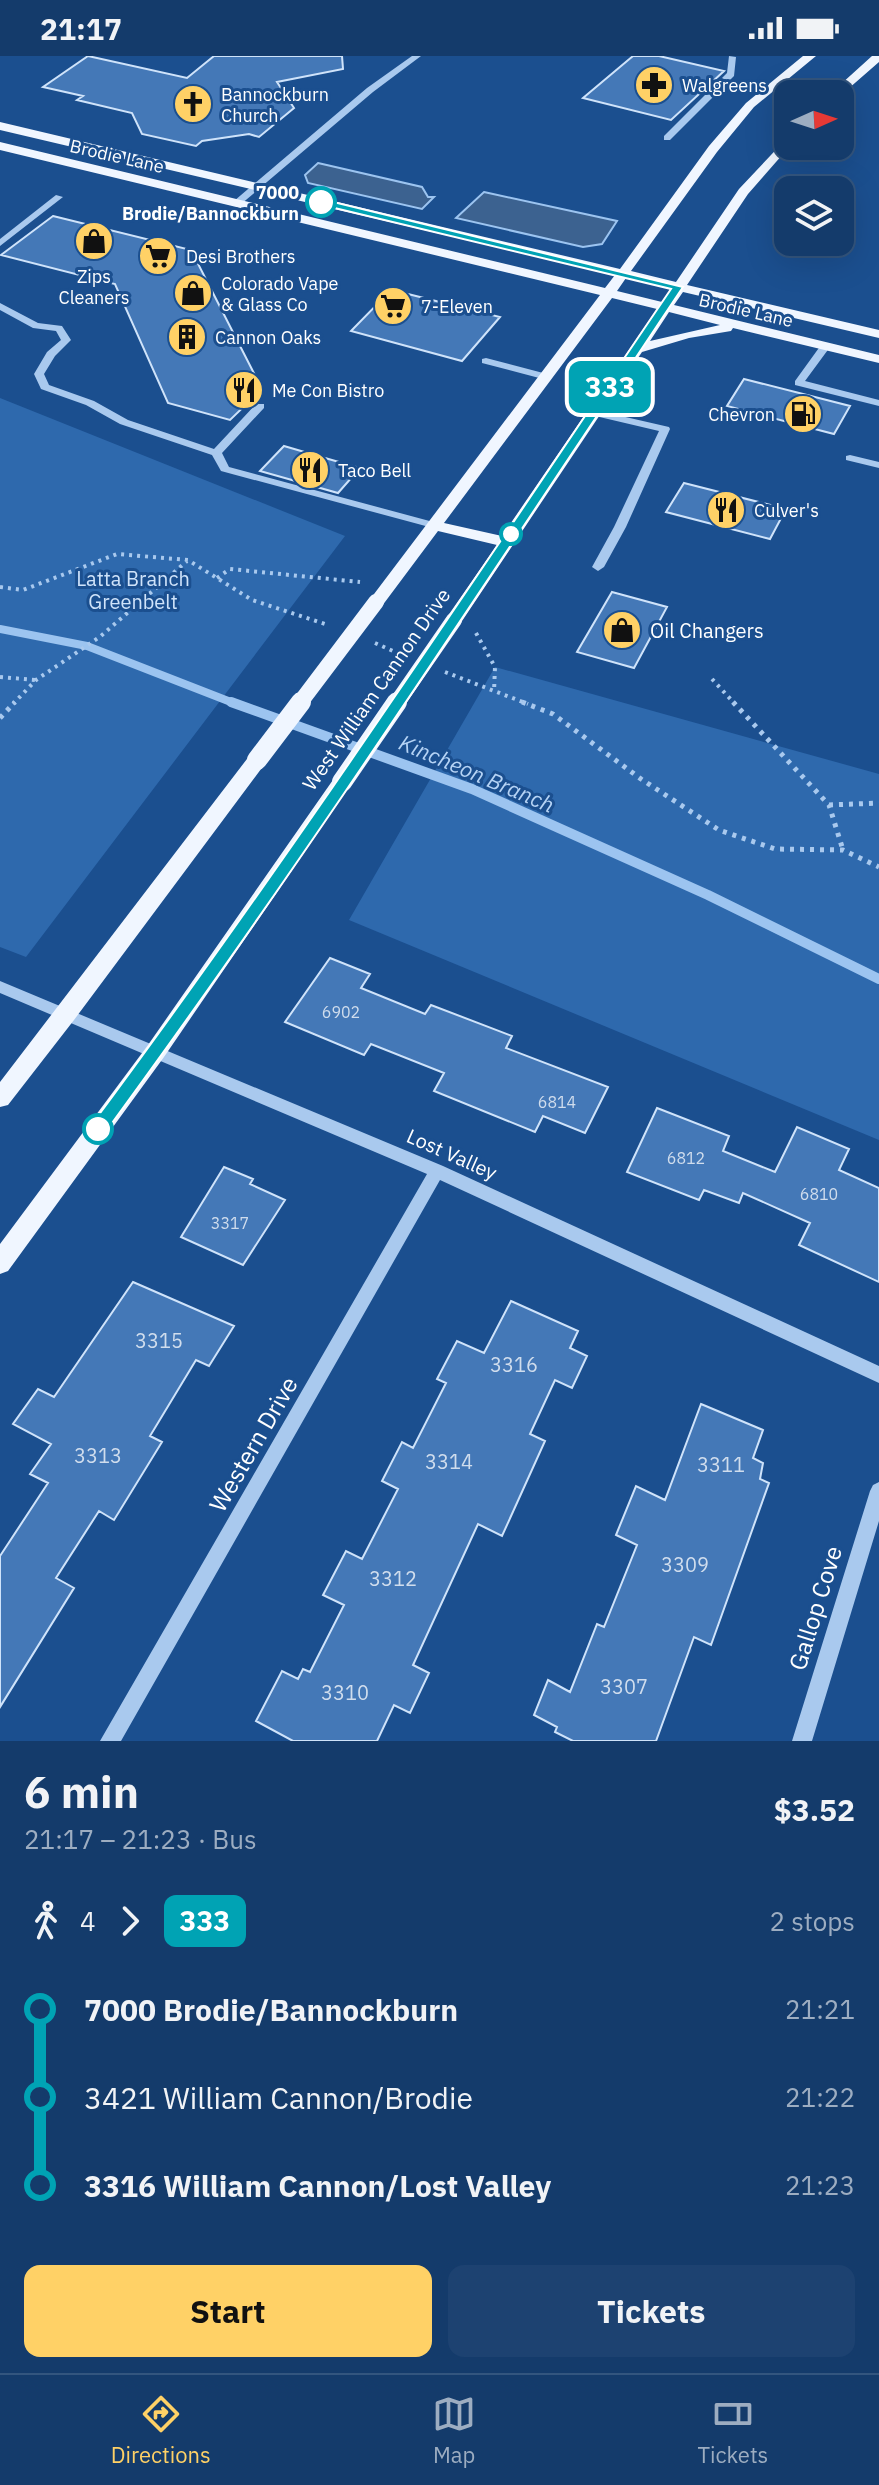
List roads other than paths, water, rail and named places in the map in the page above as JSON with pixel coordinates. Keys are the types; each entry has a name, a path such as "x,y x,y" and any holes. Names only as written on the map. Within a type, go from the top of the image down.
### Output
{"main road":[{"path":"0,1098 67,1014 543,376 622,275 713,149 750,105 810,56"},
{"path":"852,80 879,56"},
{"name":"Brodie Lane","path":"0,126 879,334"},
{"name":"Brodie Lane","path":"0,146 662,309 879,359"},
{"name":"West William Cannon Drive","path":"0,1263 156,1051 342,782 462,622 506,542 662,309 743,192 774,157"},
{"path":"637,349 709,329 740,327"},
{"path":"433,525 506,542"}],"street":[{"path":"237,203 370,90 417,56"},
{"path":"667,138 731,74 732,57"},
{"path":"0,243 59,197"},
{"path":"0,306 36,326 59,328 66,340 51,354 39,374 45,387 90,403 124,422 216,453 225,469 433,525"},
{"path":"825,347 799,383 879,403"},
{"path":"486,361 543,376"},
{"path":"216,453 260,406"},
{"path":"595,413 665,429 627,513 598,567"},
{"path":"850,458 879,465"},
{"name":"Lost Valley","path":"0,987 437,1171 879,1375"},
{"name":"Western Drive","path":"110,1741 437,1171"},
{"name":"Gallop Cove","path":"802,1741 879,1491"}],"waterway":[{"name":"Kincheon Branch","path":"0,629 87,646 236,704"},
{"name":"Kincheon Branch","path":"231,702 472,789 708,895 879,979"}],"place":[{"name":"Walgreens","path":"654,85"},
{"name":"Bannockburn Church","path":"193,104"},
{"name":"7000 Brodie/Bannockburn","path":"321,202"},
{"name":"Zips Cleaners","path":"94,241"},
{"name":"Desi Brothers","path":"158,256"},
{"name":"Colorado Vape & Glass Co","path":"193,293"},
{"name":"7-Eleven","path":"393,306"},
{"name":"Cannon Oaks","path":"187,337"},
{"name":"Me Con Bistro","path":"244,390"},
{"name":"Chevron","path":"803,414"},
{"name":"Taco Bell","path":"310,470"},
{"name":"Culver's","path":"726,510"},
{"name":"Oil Changers","path":"622,630"}],"park label":[{"name":"Latta Branch Greenbelt","path":"133,590"}]}
